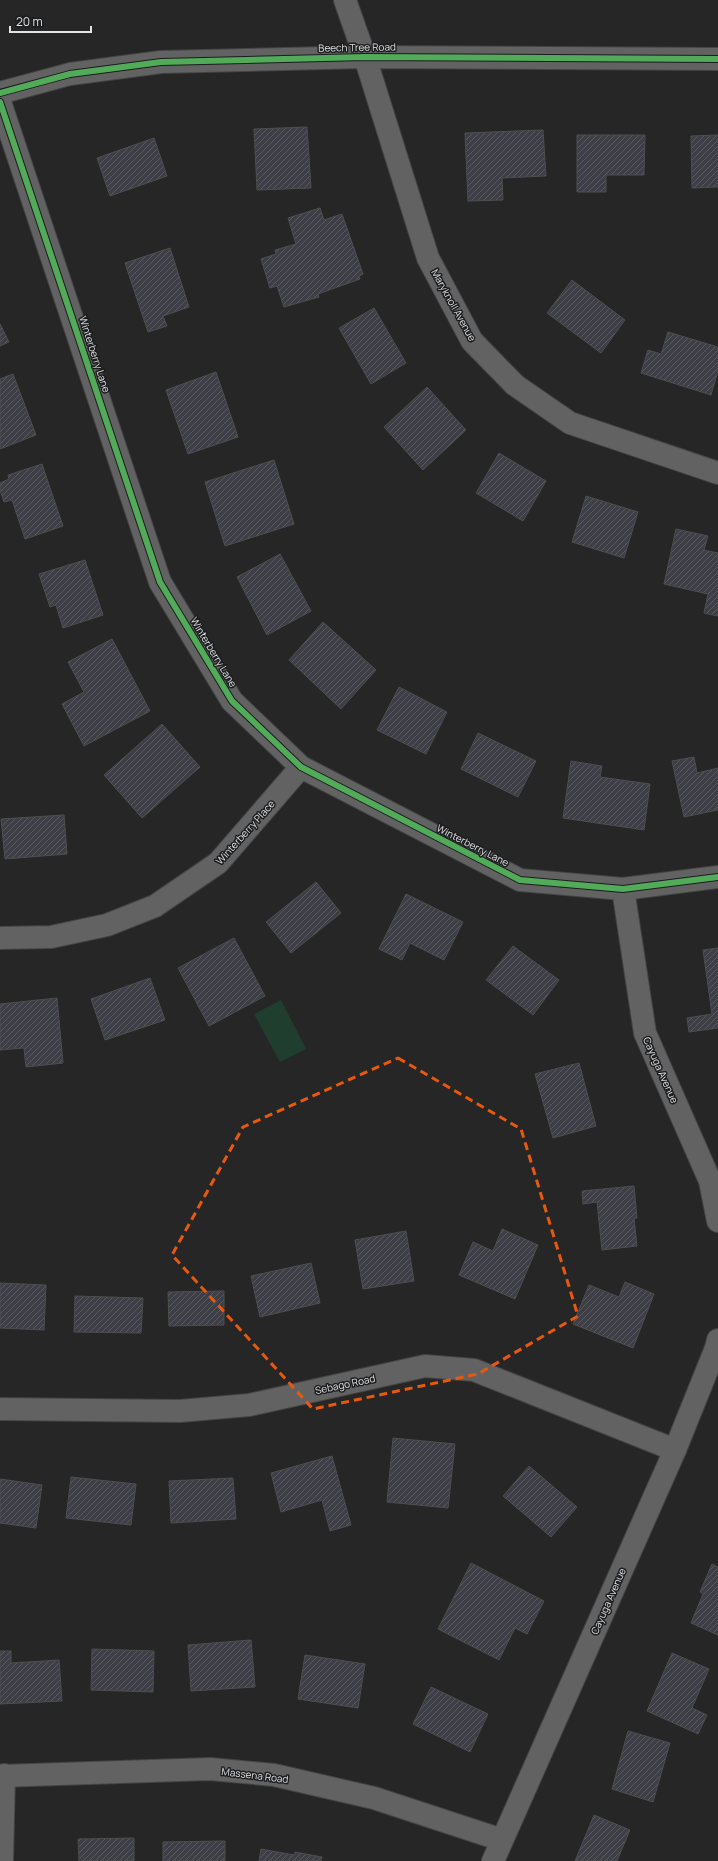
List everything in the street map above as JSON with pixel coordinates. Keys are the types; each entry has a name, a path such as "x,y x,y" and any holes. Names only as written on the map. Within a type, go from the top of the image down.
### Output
{"street":[{"name":"Maryknoll Avenue","path":"345,0 365,57 428,258 472,341 515,385 570,423 718,473"},
{"name":"Beech Tree Road","path":"0,93 70,74 161,62 365,57 718,59"},
{"name":"Winterberry Lane","path":"0,102 160,582 232,701 301,768 520,880 623,889 718,877"},
{"name":"Winterberry Place","path":"0,938 51,937 107,926 155,906 218,863 301,768"},
{"name":"Cayuga Avenue","path":"623,889 645,1033 710,1181 718,1221"},
{"name":"Cayuga Avenue","path":"493,1861 675,1450 718,1340"},
{"name":"Sebago Road","path":"0,1409 180,1411 249,1405 425,1366 474,1370 675,1450"},
{"name":"Massena Road","path":"2,1776 210,1769 274,1776 374,1798 502,1840"},
{"path":"2,1776 2,1861"}],"highlighted area":[{"path":"398,1058 521,1129 578,1316 478,1374 313,1409 172,1255 243,1127"}],"green space":[{"path":"281,1000 306,1049 280,1062 254,1014"}],"building":[{"path":"307,127 311,188 257,190 254,129"},
{"path":"543,130 546,176 502,178 503,200 468,201 465,133"},
{"path":"577,135 645,135 644,175 606,175 606,192 577,192"},
{"path":"718,135 718,187 692,188 691,136"},
{"path":"154,138 167,176 110,196 97,158"},
{"path":"320,208 324,220 342,214 363,274 359,276 360,279 318,294 319,297 284,307 277,286 270,288 261,259 276,254 275,250 296,244 288,218"},
{"path":"170,248 189,307 163,316 167,326 148,332 125,263"},
{"path":"572,280 625,320 601,353 547,313"},
{"path":"374,308 406,363 371,384 339,328"},
{"path":"0,324 9,342 0,346"},
{"path":"668,332 718,347 718,371 711,395 641,373 648,350 661,354"},
{"path":"216,372 238,437 188,454 166,390"},
{"path":"13,374 36,435 0,449 0,379"},
{"path":"427,387 466,430 423,470 384,427"},
{"path":"499,453 546,481 523,521 476,493"},
{"path":"274,460 294,524 225,546 205,482"},
{"path":"42,464 63,526 25,539 12,500 4,502 0,490 0,483 9,479 8,475"},
{"path":"586,496 638,512 624,558 572,542"},
{"path":"676,529 708,536 704,550 718,553 718,616 704,613 708,594 664,584"},
{"path":"280,554 311,611 267,635 237,577"},
{"path":"85,560 103,615 63,628 56,605 50,607 39,574"},
{"path":"323,622 376,670 341,709 289,660"},
{"path":"112,639 150,711 84,746 62,704 84,692 68,662"},
{"path":"399,687 447,712 426,754 377,730"},
{"path":"162,724 200,767 142,818 104,775"},
{"path":"478,733 536,761 518,797 461,769"},
{"path":"694,757 697,773 718,768 718,810 684,817 672,761"},
{"path":"571,761 602,766 600,777 650,784 644,830 563,818"},
{"path":"64,815 67,854 5,859 1,819"},
{"path":"316,882 341,913 291,953 266,922"},
{"path":"406,894 463,922 444,960 410,943 402,960 379,949"},
{"path":"234,938 265,996 209,1026 178,968"},
{"path":"513,946 559,980 533,1015 486,980"},
{"path":"718,948 718,1028 689,1032 687,1018 712,1014 703,950"},
{"path":"150,978 165,1020 105,1040 91,999"},
{"path":"57,998 63,1063 26,1067 24,1048 0,1050 0,1004"},
{"path":"579,1063 596,1126 553,1138 535,1074"},
{"path":"634,1186 637,1218 634,1218 637,1246 602,1250 597,1202 583,1204 582,1191"},
{"path":"502,1229 538,1245 515,1299 459,1275 473,1242 493,1251"},
{"path":"406,1231 414,1281 363,1289 355,1240"},
{"path":"311,1263 320,1303 260,1317 251,1276"},
{"path":"625,1282 654,1294 633,1348 573,1324 589,1285 619,1297"},
{"path":"0,1283 46,1285 44,1330 0,1328"},
{"path":"224,1291 224,1325 169,1326 168,1292"},
{"path":"75,1296 143,1298 141,1333 74,1332"},
{"path":"393,1438 455,1444 448,1508 387,1502"},
{"path":"332,1456 351,1525 330,1531 322,1500 281,1512 271,1473"},
{"path":"529,1466 577,1507 551,1537 503,1496"},
{"path":"71,1477 136,1484 131,1525 66,1518"},
{"path":"233,1478 236,1519 171,1523 169,1481"},
{"path":"0,1479 42,1485 36,1528 0,1523"},
{"path":"471,1563 544,1601 527,1634 515,1628 499,1660 438,1629"},
{"path":"712,1564 718,1567 718,1635 691,1623 703,1594 700,1592"},
{"path":"251,1640 255,1687 191,1691 188,1645"},
{"path":"92,1649 154,1651 153,1692 91,1690"},
{"path":"0,1651 11,1651 11,1663 59,1660 62,1701 0,1704"},
{"path":"672,1653 709,1669 692,1708 707,1715 698,1734 647,1711"},
{"path":"305,1655 365,1664 358,1708 298,1699"},
{"path":"431,1687 488,1714 470,1752 413,1724"},
{"path":"628,1731 670,1743 653,1802 612,1789"},
{"path":"594,1815 630,1830 617,1861 575,1861"},
{"path":"134,1838 134,1861 79,1861 78,1839"},
{"path":"225,1841 225,1861 163,1861 163,1842"},
{"path":"261,1849 294,1855 295,1852 322,1857 321,1861 259,1861"}],"cycle path":[{"path":"0,93 70,74 161,62 365,57 718,59"},
{"path":"0,102 160,582 232,701 301,767 520,880 623,889 718,877"}]}
